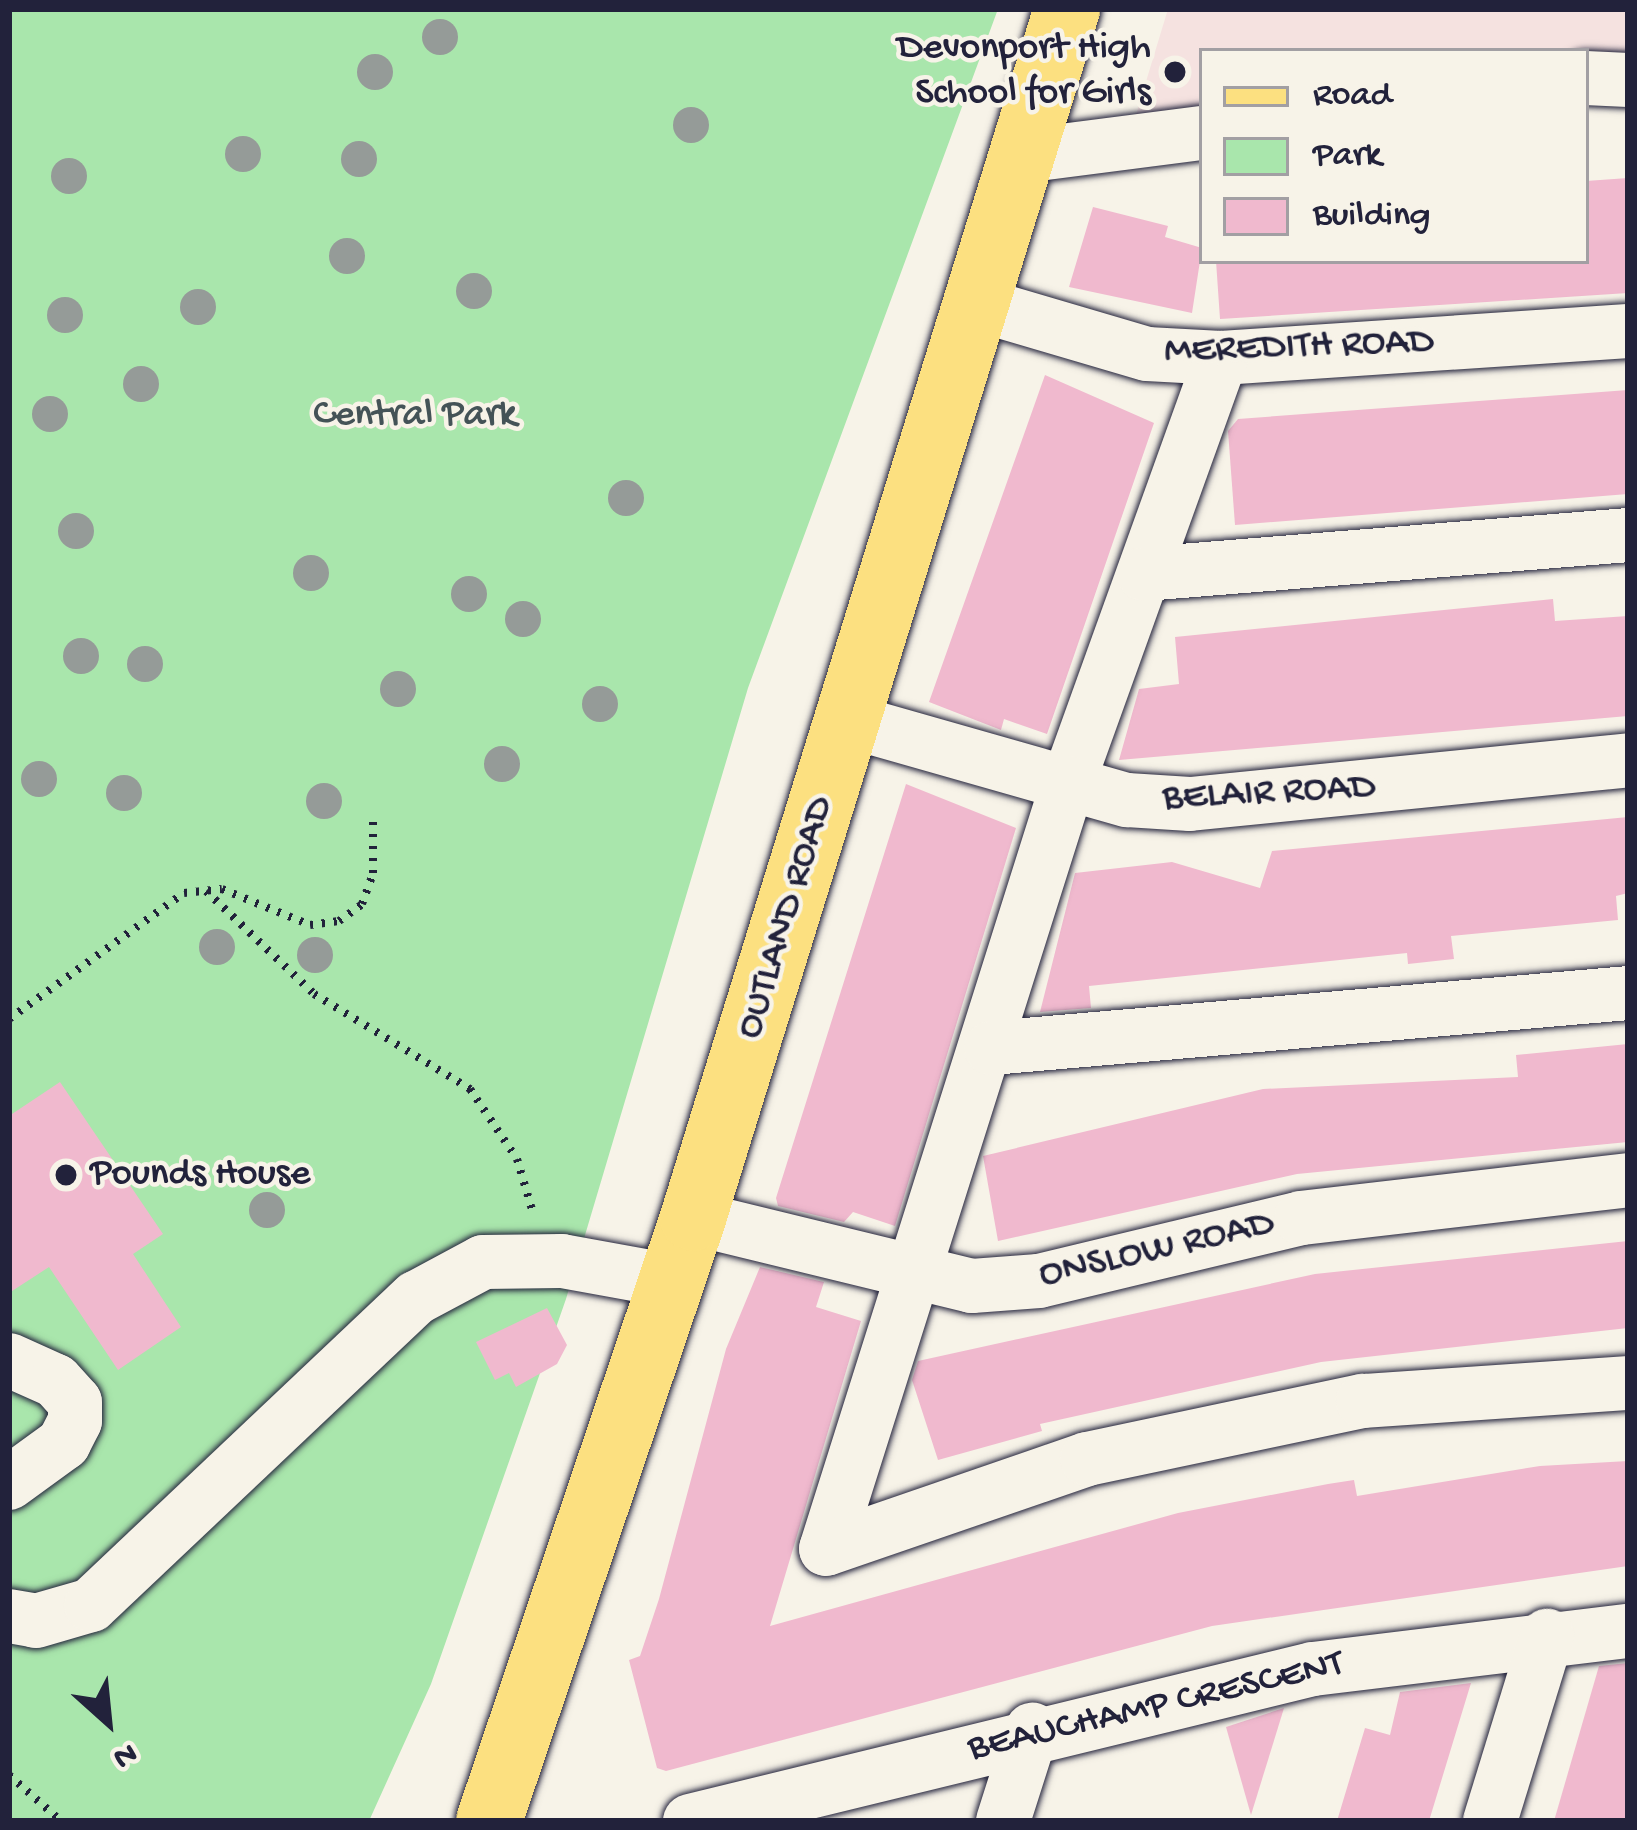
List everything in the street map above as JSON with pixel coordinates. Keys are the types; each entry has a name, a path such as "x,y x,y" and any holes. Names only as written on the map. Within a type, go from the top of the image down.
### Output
{"main road":[{"name":"OUTLAND ROAD","path":"489,1821 693,1218 1067,9"}],"street":[{"path":"1589,78 1628,80"},
{"path":"1022,156 1199,133"},
{"name":"MEREDITH ROAD","path":"976,304 1147,354 1220,358 1628,331"},
{"path":"1220,358 1068,783 991,1048 907,1274 826,1549 1087,1459 1363,1401 1628,1383"},
{"path":"1144,574 1628,536"},
{"name":"BELAIR ROAD","path":"848,721 1068,783 1190,804 1628,760"},
{"path":"991,1048 1628,993"},
{"name":"ONSLOW ROAD","path":"693,1218 907,1274 972,1286 1039,1281 1301,1218 1628,1180"},
{"path":"9,1616 36,1621 91,1605 416,1298 483,1262 540,1262 672,1281"},
{"path":"9,1360 56,1381 75,1402 76,1421 64,1443 9,1483"},
{"name":"BEAUCHAMP CRESCENT","path":"690,1821 1032,1730 1313,1669 1546,1636 1628,1631"},
{"path":"1490,1821 1546,1636"},
{"path":"1003,1821 1032,1730"}],"path":[{"path":"9,1018 184,893 206,891 310,925 339,921 362,904 373,873 373,818"},
{"path":"206,891 314,994 470,1089 517,1159 540,1262"},
{"path":"9,1775 61,1821"}],"shaded area":[{"name":"Devonport High School for Girls","path":"1168,9 1628,9 1628,99 1589,94 1589,48 1199,48 1199,149 1124,154"}],"green space":[{"name":"Central Park","path":"9,9 998,9 748,688 566,1299 431,1684 369,1821 9,1821"}],"building":[{"path":"1628,178 1628,293 1220,319 1216,264 1589,264 1589,181"},
{"path":"1093,207 1168,226 1165,237 1199,247 1192,313 1069,287"},
{"path":"1045,375 1154,423 1047,734 1004,719 1001,730 929,702"},
{"path":"1628,390 1628,494 1235,525 1228,431 1238,419"},
{"path":"1553,599 1555,621 1628,616 1628,716 1119,760 1139,689 1179,684 1175,637"},
{"path":"906,784 1016,828 895,1226 853,1212 844,1222 778,1206 776,1198"},
{"path":"1628,817 1628,893 1616,896 1618,920 1451,936 1454,959 1408,964 1407,953 1089,986 1091,1008 1040,1012 1075,873 1172,862 1260,888 1272,851"},
{"path":"1628,1044 1628,1142 1297,1174 998,1241 983,1156 1263,1089 1518,1077 1516,1055"},
{"name":"Pounds House","path":"60,1082 163,1234 133,1254 181,1327 118,1370 49,1267 9,1293 9,1116"},
{"path":"1628,1241 1628,1328 1321,1362 1040,1424 1042,1431 938,1460 912,1380 918,1361 1315,1274"},
{"path":"760,1267 824,1282 816,1307 861,1321 770,1626 1178,1513 1354,1480 1357,1496 1540,1466 1628,1461 1628,1566 1212,1626 666,1771 657,1768 629,1660 640,1656 659,1599 726,1349"},
{"path":"547,1308 567,1345 557,1364 516,1387 509,1373 495,1380 476,1342"},
{"path":"1628,1663 1628,1821 1554,1821 1599,1666"},
{"path":"1471,1683 1429,1821 1337,1821 1365,1728 1390,1735 1400,1692"},
{"path":"1284,1708 1251,1815 1226,1727"}],"place":[{"name":"Devonport High School for Girls","path":"1175,72"},
{"name":"Pounds House","path":"66,1175"}]}
